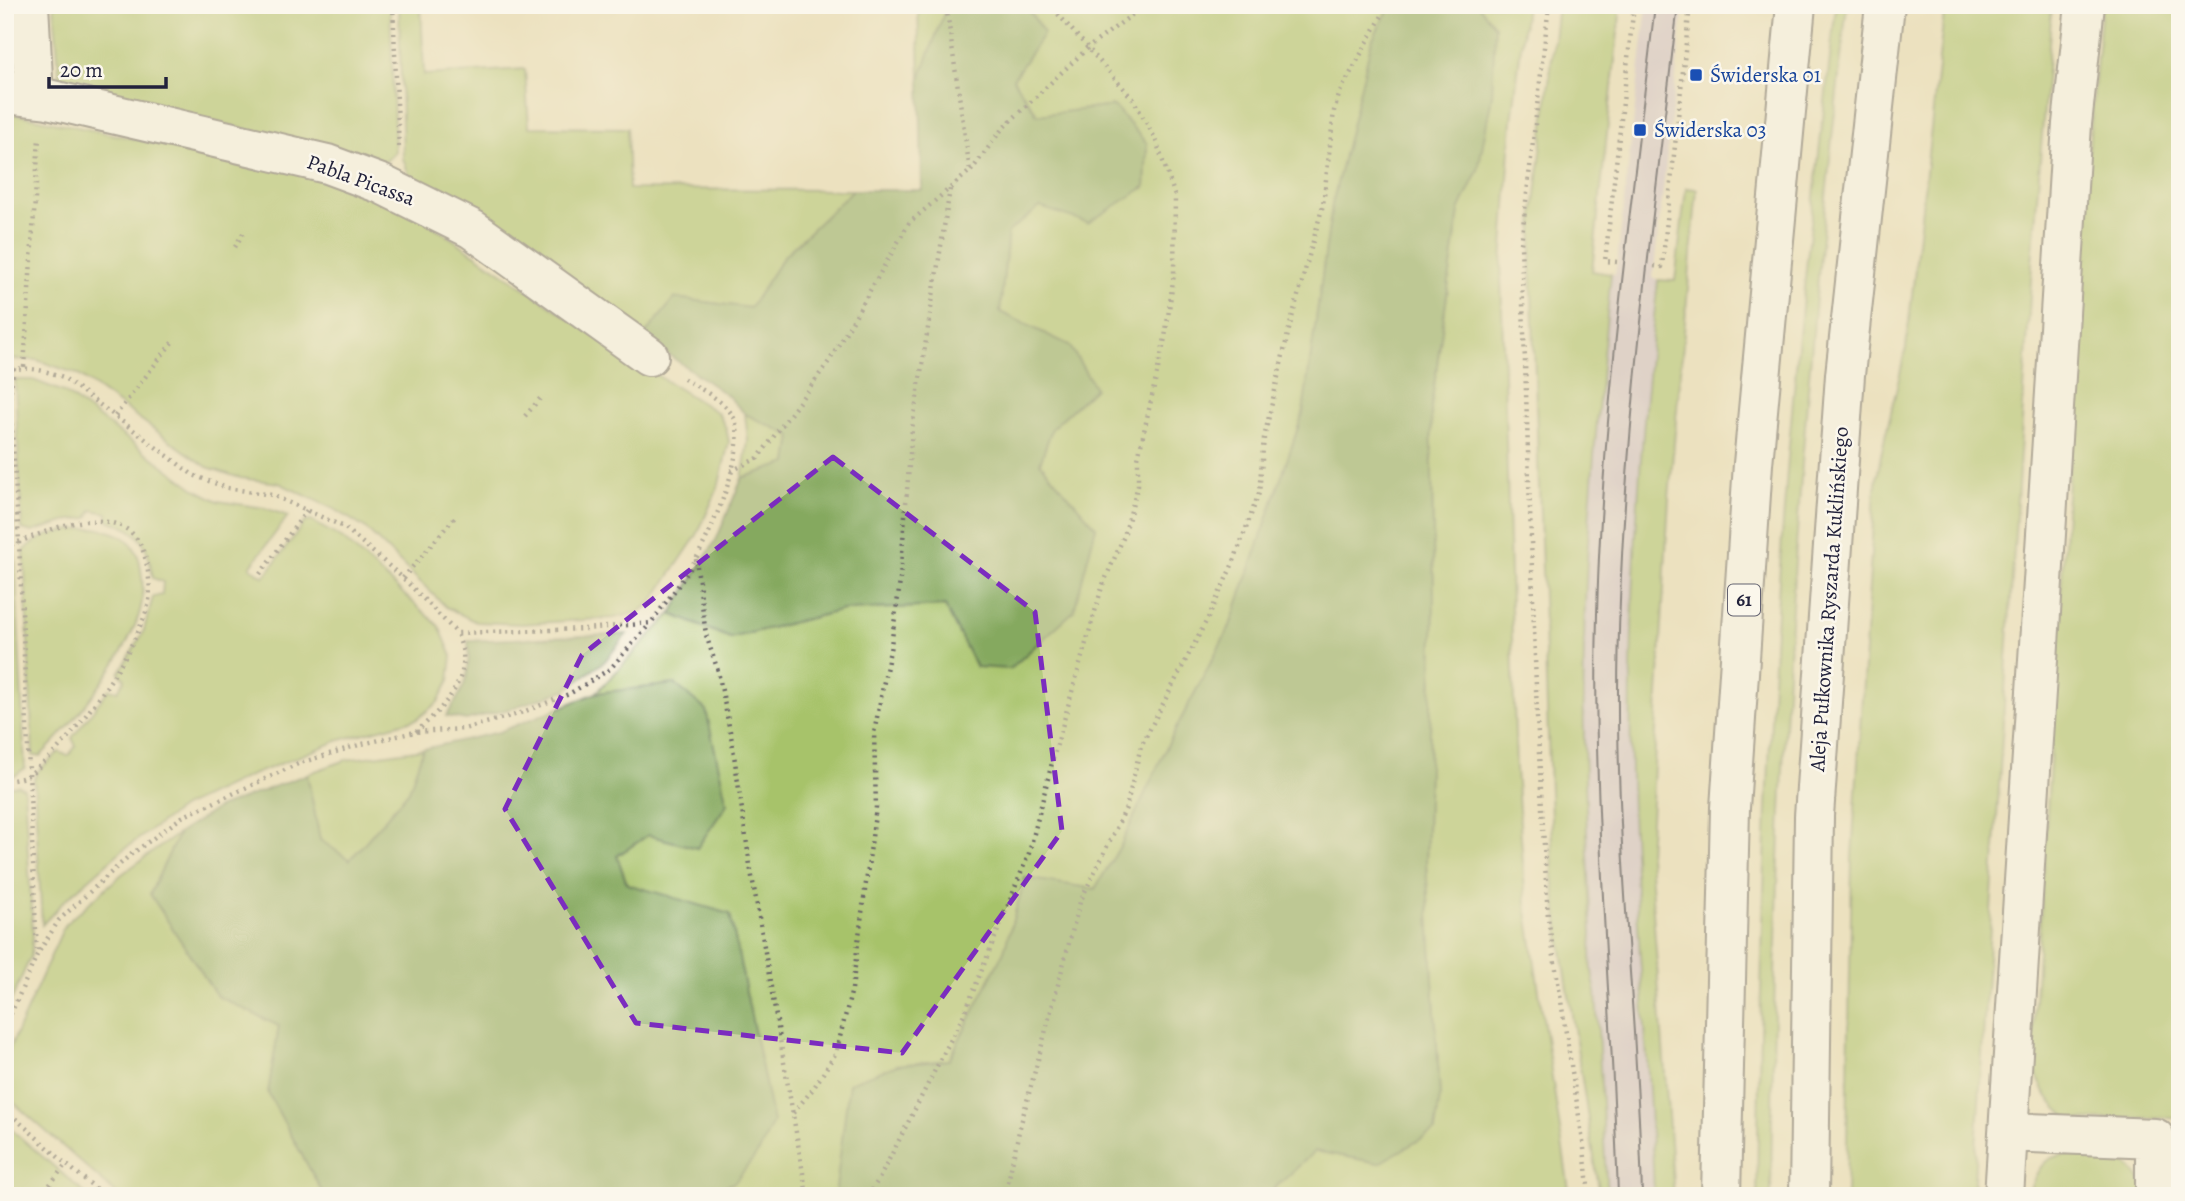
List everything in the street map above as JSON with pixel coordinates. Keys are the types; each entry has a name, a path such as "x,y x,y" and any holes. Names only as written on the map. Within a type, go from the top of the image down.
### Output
{"main road":[{"name":"Pabla Picassa","path":"29,5 20,95 327,164 401,193 472,229 649,356"},
{"name":"61","path":"1721,1196 1730,808 1753,464 1796,5"},
{"name":"Aleja Pułkownika Ryszarda Kuklińskiego","path":"1810,1196 1815,802 1845,376 1885,5"},
{"path":"2004,1196 2072,124 2085,5"},
{"path":"2008,1132 2155,1138 2155,1196"}],"path":[{"path":"393,5 401,193"},
{"path":"946,5 970,171"},
{"path":"867,1196 879,1179 965,1012 1029,853 1102,587 1124,537 1138,485 1138,458 1164,338 1174,274 1175,196 1155,138 1133,99 1050,5"},
{"path":"731,471 758,458 830,360 909,223 970,171 1002,129 1089,47 1144,5"},
{"path":"1005,1196 1019,1131 1080,902 1126,808 1141,746 1210,614 1234,561 1259,493 1264,438 1290,325 1323,205 1334,111 1340,92 1388,5"},
{"path":"1549,5 1521,244 1522,286 1537,717 1548,918 1589,1196"},
{"path":"1617,262 1605,261 1634,5"},
{"path":"1654,266 1662,267 1690,5"},
{"path":"793,1113 813,1089 836,1053 852,989 876,807 874,733 895,618 912,429 950,189"},
{"path":"235,247 245,230"},
{"path":"24,368 32,264"},
{"path":"115,416 174,340"},
{"path":"5,1027 37,955 59,920 129,856 182,817 300,763 362,744 415,732 464,729 518,714 569,694 610,669 651,623 696,558 722,502 738,441 735,419 722,404 649,356"},
{"path":"5,397 14,368"},
{"path":"14,368 10,396 37,955"},
{"path":"5,370 44,370 63,377 193,475 227,488 272,495 344,527 403,578 457,633 464,656 460,679 441,710 415,732"},
{"path":"525,416 542,394"},
{"path":"260,574 307,510"},
{"path":"403,578 455,517"},
{"path":"5,546 63,524 108,522 123,527 136,536 145,550 151,594 138,635 84,719 57,750 29,775 5,781"},
{"path":"696,558 706,635 718,671 732,741 750,865 807,1196"},
{"path":"457,633 585,629 651,623"},
{"path":"5,1109 105,1196"},
{"path":"40,1196 66,1164"}],"highlighted area":[{"path":"833,457 1035,612 1062,831 902,1053 636,1023 505,809 582,655"}],"shaded area":[{"path":"1647,5 1684,5 1653,278 1658,280 1639,474 1630,652 1634,846 1650,1085 1654,1196 1607,1196 1596,992 1590,952 1592,934 1585,802 1584,645 1592,464 1611,274 1615,274 1617,262"}],"green space":[{"path":"54,5 390,5 395,152 383,164 348,153 60,86"},
{"path":"399,5 421,5 424,75 525,69 529,127 627,128 629,189 853,190 784,256 750,308 676,298 643,337 456,202 410,177 403,159"},
{"path":"918,5 947,5 920,79"},
{"path":"947,5 1025,5 1044,33 1013,79 1037,115 1114,106 1147,144 1145,187 1088,223 1040,207 1008,232 1000,312 1069,345 1095,388 1052,428 1040,463 1096,527 1074,611 1010,669 976,667 945,606 843,610 730,638 671,614 717,538 742,478 788,463 792,436 745,414 728,396 643,337 675,298 750,308 784,256 853,190 922,190 920,79"},
{"path":"1025,5 1391,5 1372,40 1332,205 1303,413 1230,626 1169,742 1122,843 1095,889 1025,878 1004,951 949,1060 897,1065 835,1196 700,1196 735,1182 617,856 648,835 697,848 676,684 596,693 671,614 730,638 843,610 945,606 976,667 1096,528 1040,463 1052,428 1095,388 1069,345 1000,312 1008,232 1039,207 1145,188 1147,144 1114,106 1038,115 1013,79 1044,33"},
{"path":"1391,5 1478,5 1495,26 1492,96 1478,170 1459,211 1431,407 1434,604 1426,863 1440,1097 1435,1131 1379,1163 1315,1151 1266,1196 835,1196 849,1083 897,1065 949,1060 1004,951 1025,878 1095,889 1122,843 1169,742 1230,626 1303,413 1332,205 1372,40"},
{"path":"1478,5 1526,5 1512,121 1501,277 1516,769 1526,905 1570,1196 1266,1196 1315,1151 1379,1163 1440,1097 1426,863 1434,604 1431,407 1459,211 1478,170 1495,26"},
{"path":"1558,5 1621,5 1592,271 1611,274 1590,506 1584,682 1591,963 1596,992 1607,1196 1600,1196 1553,875 1531,264 1534,212"},
{"path":"1836,5 1847,5 1816,302 1792,599 1778,898 1771,1196 1757,1196 1764,881 1780,566 1801,313"},
{"path":"1945,5 2052,5 2032,264 1973,1196 1846,1196 1852,857 1875,490 1906,348"},
{"path":"2102,5 2180,6 2180,1117 2071,1120 2051,1101 2031,1063 2090,133"},
{"path":"5,112 342,182 417,215 616,350 718,413 726,428 729,442 718,488 697,535 652,602 639,612 614,618 521,624 476,622 446,607 366,529 336,510 279,483 240,478 207,467 77,374 37,360 5,359"},
{"path":"1686,188 1697,189 1669,498 1649,856 1674,1196 1654,1196 1631,777 1633,590 1645,404 1658,280 1675,281"},
{"path":"15,380 33,380 64,392 195,489 218,501 265,508 288,516 250,567 264,577 305,522 311,521 343,539 439,626 452,656 449,681 438,702 417,719 340,740 247,777 183,807 120,852 63,902 42,925 34,779 38,771 59,752 68,756 76,746 72,738 109,689 118,691 125,679 119,673 143,633 153,597 162,595 163,582 153,578 141,540 129,529 108,520 108,513 92,510 88,518 71,520 32,532 22,529"},
{"path":"8,406 14,535 10,541 5,542 5,414"},
{"path":"745,414 792,435 788,463 742,478 748,441"},
{"path":"95,528 121,536 136,551 142,580 141,607 126,644 84,707 40,756 33,756 24,551 47,536"},
{"path":"5,552 15,555 25,768 16,775 5,777"},
{"path":"627,634 605,661 565,690 466,720 446,716 465,681 468,641"},
{"path":"675,684 706,710 727,804 697,848 648,835 617,856 627,884 730,914 773,1122 760,1150 735,1182 700,1196 320,1196 323,1193 268,1093 279,1026 217,996 150,894 179,833 218,808 307,774 320,840 350,860 409,791 423,749 499,732 596,693"},
{"path":"423,749 409,791 350,860 320,840 307,774 346,760"},
{"path":"18,785 24,788 33,935 31,956 5,1014 5,787"},
{"path":"179,833 150,894 217,996 279,1026 268,1093 323,1193 320,1196 119,1196 5,1095 5,1059 65,924 122,874"},
{"path":"5,1124 81,1190 87,1196 5,1196"},
{"path":"2090,1153 2127,1165 2149,1196 2027,1196 2038,1172 2048,1160 2064,1155"}],"tram line":[{"path":"1618,1196 1597,760 1597,614 1611,385 1655,5"},
{"path":"1642,1196 1621,818 1618,692 1620,606 1638,348 1678,5"}],"place":[{"name":"Świderska 01","path":"1696,75"},
{"name":"Świderska 03","path":"1640,130"}]}
